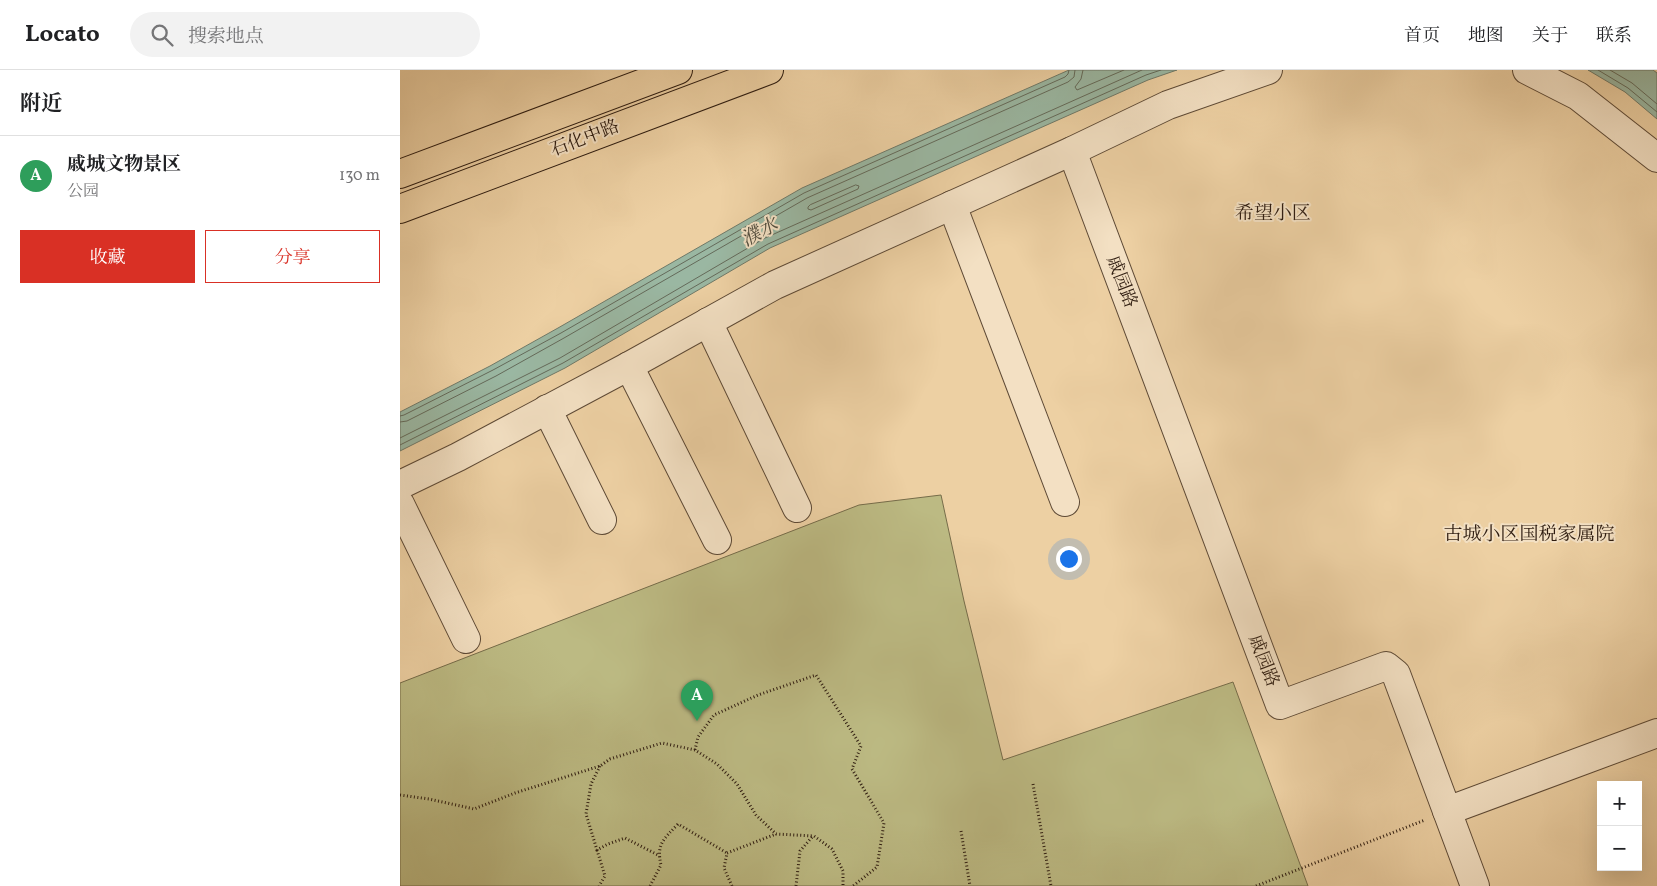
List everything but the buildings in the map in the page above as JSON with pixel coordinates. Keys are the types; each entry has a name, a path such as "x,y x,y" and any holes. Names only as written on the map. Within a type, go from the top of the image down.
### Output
{"main road":[{"name":"石化中路","path":"400,174 678,70"},
{"name":"石化中路","path":"400,209 769,70"}],"street":[{"path":"400,485 548,410 775,285 1072,151 1168,105 1268,70"},
{"path":"1527,70 1578,96 1657,158"},
{"name":"戚园路","path":"1072,151 1280,705 1386,666 1396,674 1447,811"},
{"path":"952,205 1065,502"},
{"path":"708,322 797,508"},
{"path":"629,366 718,540"},
{"path":"548,410 602,520"},
{"path":"400,504 466,639"},
{"path":"1475,886 1447,811 1657,733"}],"path":[{"path":"696,750 698,737 714,715 758,695 816,675 861,746 852,770 884,823 877,867 853,886"},
{"path":"400,796 429,799 474,809 515,793 600,766 610,759 662,743 696,750 717,764 737,784 756,815 776,834"},
{"path":"599,886 605,876 586,814 591,784 600,766"},
{"path":"1032,784 1051,886"},
{"path":"1256,886 1447,811"},
{"path":"650,886 661,865 658,855 660,843 678,824 728,853"},
{"path":"961,831 970,886"},
{"path":"728,853 776,834 814,836 832,849 843,871 843,886"},
{"path":"791,886 797,884 800,851 814,836"},
{"path":"597,850 625,838 658,855"},
{"path":"728,853 724,868 732,886"}],"shaded area":[{"path":"941,495 964,601 1003,760 1233,682 1308,886 400,886 400,683 859,505"}],"water":[{"name":"濮水","path":"1069,70 1177,70 1148,80 770,248 565,368 400,451 400,412 490,366 802,188"},
{"path":"1588,70 1653,70 1657,73 1657,119 1625,92"}],"place":[{"name":"戚城文物景区","path":"697,721"}],"district":[{"name":"希望小区","path":"1273,214"},
{"name":"古城小区国税家属院","path":"1529,535"}]}
